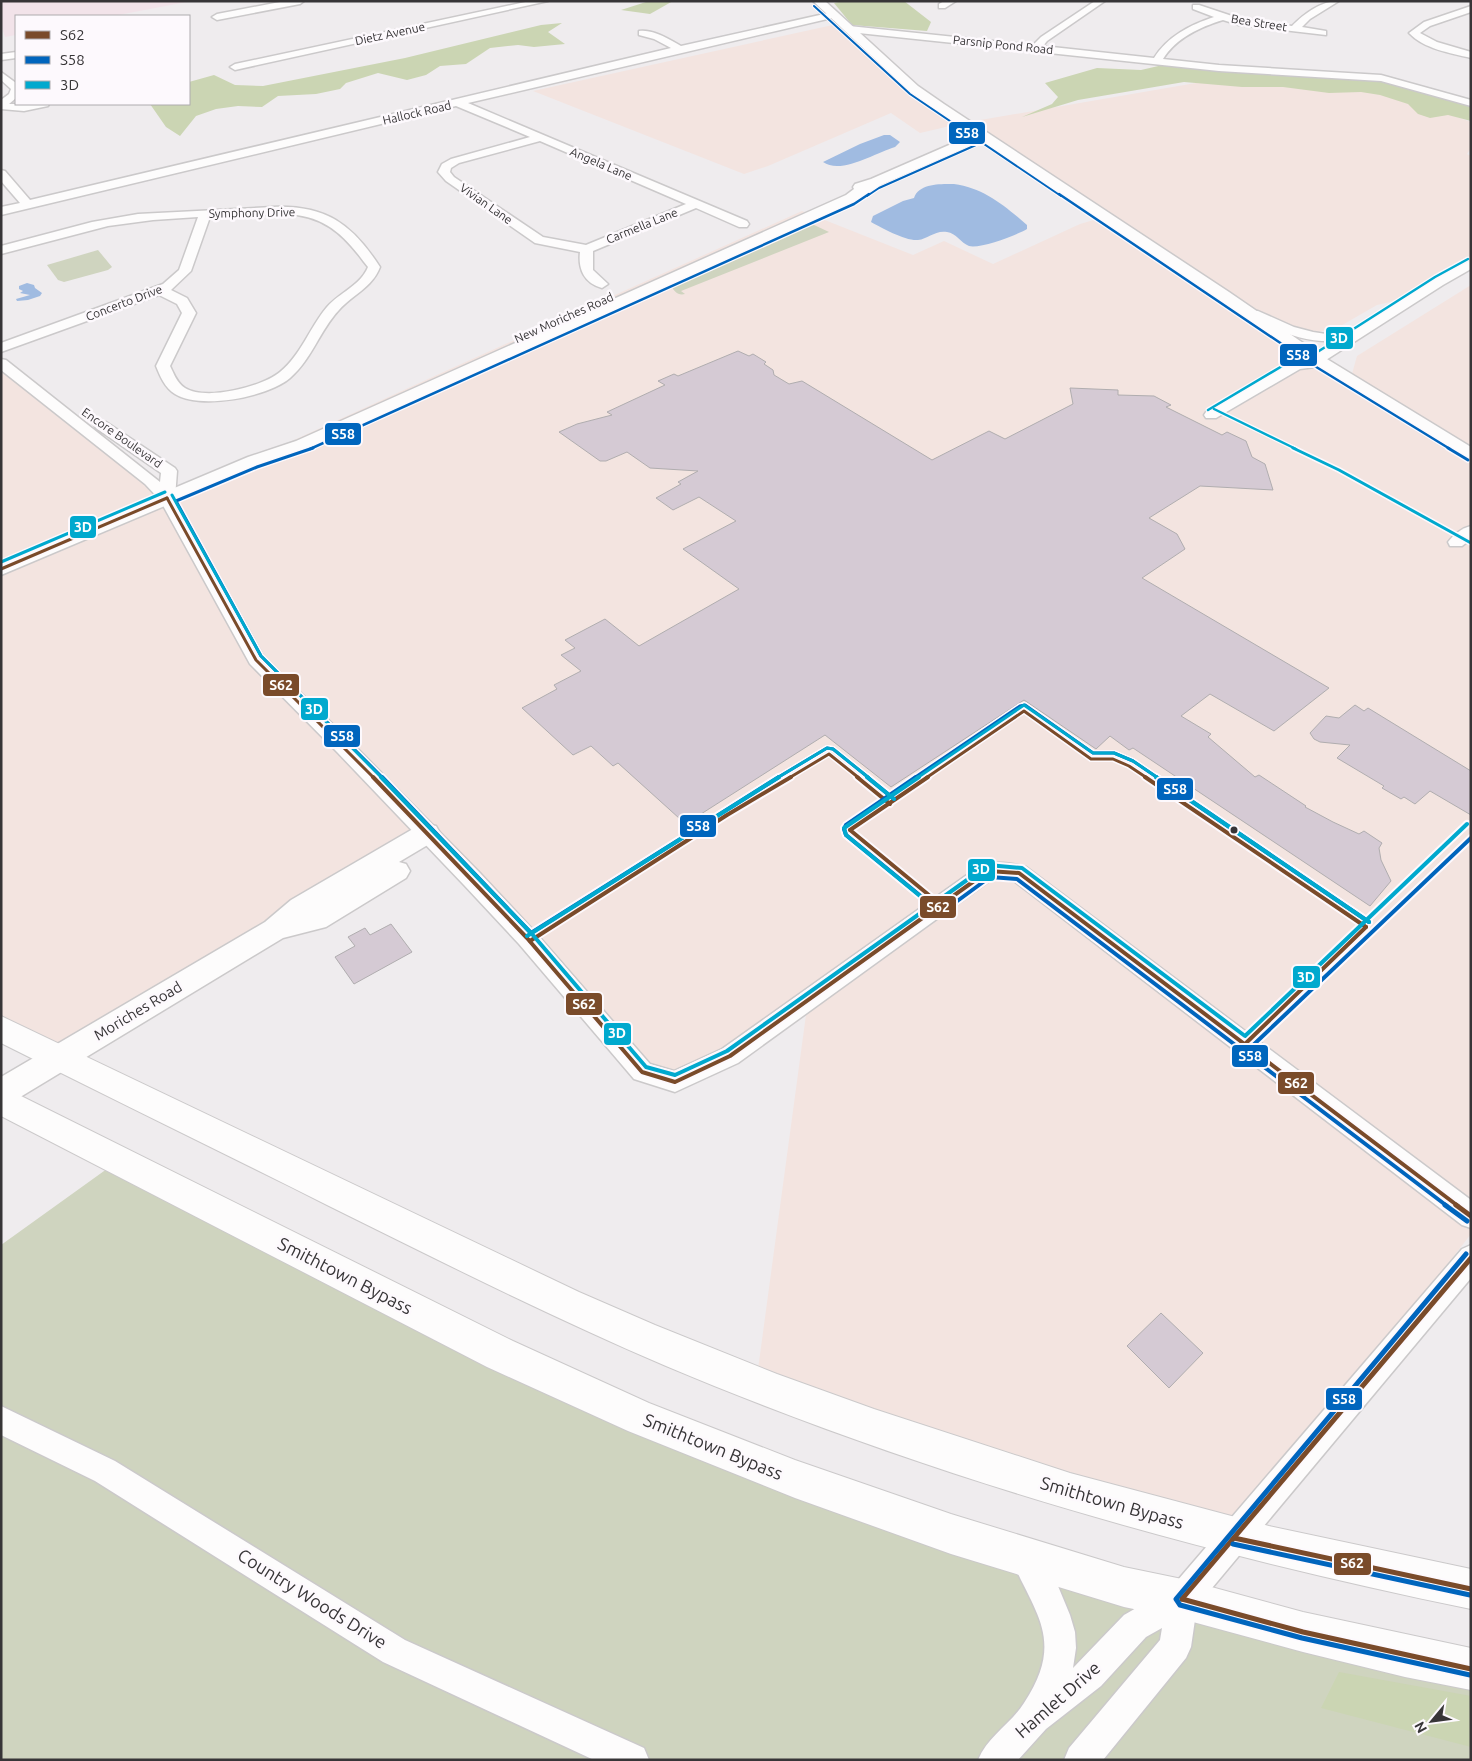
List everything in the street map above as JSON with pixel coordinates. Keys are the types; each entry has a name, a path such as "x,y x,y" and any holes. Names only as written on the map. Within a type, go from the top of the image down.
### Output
{"highway":[{"name":"Smithtown Bypass","path":"1,1029 541,1292 688,1357 882,1431 1028,1479 1234,1538 1471,1589"},
{"name":"Smithtown Bypass","path":"1,1100 434,1321 600,1400 795,1480 951,1534 1124,1587 1182,1599 1303,1632 1471,1669"}],"main road":[{"path":"818,1 914,89 1244,310 1313,362 1471,455"},
{"name":"New Moriches Road","path":"1,569 167,498 255,462 303,445 851,198 876,182 982,135"},
{"name":"Moriches Road","path":"1,1093 275,930 316,920 433,840"}],"street":[{"path":"217,18 300,1"},
{"name":"Dietz Avenue","path":"235,68 544,1"},
{"path":"942,6 952,1"},
{"path":"1035,48 1044,39 1101,1"},
{"path":"1295,29 1307,18 1335,1"},
{"path":"481,5 494,13"},
{"name":"Bea Street","path":"1196,7 1222,17 1248,23 1322,33"},
{"path":"1471,9 1428,24 1414,34 1432,44 1471,55"},
{"name":"Hallock Road","path":"1,211 680,49 833,15"},
{"path":"1157,61 1162,50 1195,26 1222,17"},
{"name":"Parsnip Pond Road","path":"849,29 1219,68 1381,78 1471,103"},
{"path":"642,34 657,37 680,49"},
{"path":"1,58 15,55"},
{"path":"1,76 15,87"},
{"path":"1,106 14,95 15,92"},
{"name":"Angela Lane","path":"459,103 743,224"},
{"path":"1,106 24,108 39,105"},
{"name":"Vivian Lane","path":"540,138 455,161 446,166 444,172 450,179 539,240 568,247 587,249"},
{"path":"1,173 28,205"},
{"name":"Carmella Lane","path":"587,249 697,204"},
{"name":"Symphony Drive","path":"1,250 121,220 151,216 301,212 323,218 342,232 366,254 374,267 371,277 335,305 317,327 299,358 284,376 257,388 210,397 186,394 171,385 163,366 170,348 184,328 189,313 182,301 160,290"},
{"name":"Concerto Drive","path":"1,350 168,287 185,271 205,214"},
{"path":"587,249 584,265 587,272 602,284"},
{"path":"1218,418 1308,372 1313,362 1357,332 1471,264"},
{"path":"1244,310 1291,332 1306,336 1343,337 1357,332"},
{"name":"Encore Boulevard","path":"1,350 12,356 112,433 169,471 167,498"},
{"name":"Encore Boulevard","path":"1,363 151,481 167,498"},
{"path":"167,498 256,660 338,740 527,938 642,1072 675,1082 730,1056 988,871 1020,872 1471,1216"},
{"path":"1456,542 1471,531"},
{"path":"1081,1760 1175,1647 1182,1599 1471,1258"},
{"name":"Country Woods Drive","path":"1,1420 105,1471 394,1650 632,1760"},
{"path":"1024,1556 1051,1605 1061,1642 1061,1656 1054,1681 1034,1717"},
{"name":"Hamlet Drive","path":"995,1760 1034,1717 1090,1675 1135,1626 1182,1599"}],"shaded area":[{"path":"1,1 192,1 118,15 15,15 15,35 5,37 1,25"},
{"path":"842,23 891,67 963,123 920,133 891,113 768,166 744,174 533,91"},
{"path":"1242,75 1375,88 1471,122 1471,148 1467,154 1471,156 1471,264 1412,297 1377,305 1337,328 1308,334 1279,333 1350,381 1357,356 1471,285 1471,1234 1234,1538 756,1384 808,1000 675,1082 642,1072 427,833 59,1058 1,1029 1,363 167,498 802,211 913,255 944,241 993,264 1080,224 1104,217 963,123"}],"green space":[{"path":"649,1 673,1 650,14 621,10"},
{"path":"843,1 904,1 931,22 927,31 852,25 834,3"},
{"path":"562,23 548,32 565,44 534,47 518,45 490,48 466,64 440,66 426,75 407,80 378,73 346,83 340,89 316,94 278,96 262,107 238,106 216,109 196,116 180,136 166,127 151,105 190,105 190,82 214,75 235,85 263,86 405,58 541,25"},
{"path":"1167,64 1283,75 1369,78 1471,105 1471,121 1448,115 1430,118 1418,114 1408,104 1380,95 1361,92 1329,93 1283,87 1242,87 1184,82 1078,100 1022,117 1052,104 1058,97 1045,83 1097,68 1141,70"},
{"path":"807,224 812,224 829,232 681,291 685,294 678,294 671,286"},
{"path":"98,250 112,267 108,270 64,282 58,280 47,265"},
{"path":"111,1166 855,1509 1471,1672 1471,1760 1,1760 1,1245"},
{"path":"1339,1672 1471,1696 1471,1747 1321,1708"}],"water":[{"path":"884,135 890,135 900,142 895,147 848,165 830,165 823,162 860,144"},
{"path":"937,184 954,184 975,189 994,199 1027,225 1027,229 998,241 969,246 953,234 947,232 939,232 925,238 913,240 894,234 871,222 873,216 903,201 914,198 925,187"},
{"path":"27,283 34,285 42,293 40,296 28,300 17,301 16,299 30,295 20,293 23,291 19,289 19,286"}],"building":[{"path":"738,351 749,356 753,354 766,362 764,364 773,370 774,375 789,384 802,381 932,460 989,431 1005,439 1073,404 1070,388 1118,390 1118,395 1154,396 1171,405 1166,407 1222,435 1227,432 1246,441 1252,457 1265,464 1273,490 1200,486 1149,518 1177,534 1185,549 1142,578 1329,688 1274,731 1210,694 1181,716 1211,734 1208,737 1255,777 1259,775 1305,807 1333,822 1359,834 1364,831 1382,843 1379,848 1381,860 1391,881 1370,906 1133,748 1129,750 1110,736 1096,749 1024,700 891,787 825,735 701,814 706,819 690,828 618,763 613,766 591,746 573,755 522,708 557,689 554,685 581,671 561,655 575,648 565,640 605,619 639,646 739,589 683,549 736,521 699,497 673,510 656,498 681,484 678,482 698,471 650,468 627,452 606,461 600,461 559,432 577,424 612,415 607,412 665,385 658,381 674,374 678,376"},
{"path":"1355,705 1364,711 1368,708 1471,771 1471,815 1430,791 1415,804 1404,797 1401,799 1382,788 1384,786 1337,758 1350,745 1320,742 1314,739 1310,733 1326,716 1339,718"},
{"path":"391,924 412,952 354,984 335,957 355,946 348,937 365,928 370,935"},
{"path":"1161,1313 1203,1353 1169,1388 1127,1346"}],"transit line":[{"name":"S58","path":"814,6 910,94 935,112 1219,300 1313,365 1468,460"},
{"name":"S58","path":"894,799 833,749 827,748 724,810 531,933 349,743 261,656 176,501 257,467 306,451 854,204 879,188 985,141"},
{"name":"3D","path":"1208,410 1294,359 1308,358 1435,277 1468,259"},
{"name":"3D","path":"1214,409 1339,470 1471,543"},
{"name":"3D","path":"1,562 165,492"},
{"name":"3D","path":"172,495 261,656 477,875 532,934 646,1067 675,1075 727,1051 988,865 1022,868 1245,1036 1467,824"},
{"name":"S62","path":"167,498 256,660 344,747 472,879 527,938 642,1072 675,1082 730,1056 988,871 1019,873 1471,1216"},
{"name":"S62","path":"1,569 167,498"},
{"name":"3D","path":"937,910 846,835 844,828 1024,705 1093,753 1114,753 1133,761 1369,922"},
{"name":"S58","path":"1369,922 1133,761 1114,753 1093,753 1025,705 1020,706 846,825 844,829 846,835 939,911 945,910 990,877 1017,879 1467,1221"},
{"name":"S62","path":"850,830 1024,711 1091,759 1113,759 1129,766 1366,927"},
{"name":"3D","path":"527,936 724,810 827,748 833,749 894,799"},
{"name":"S62","path":"530,941 727,815 829,754 890,804"},
{"name":"S62","path":"850,830 941,905"},
{"name":"S58","path":"1249,1049 1471,838"},
{"name":"S62","path":"1245,1044 1366,927"},
{"name":"S58","path":"1466,1254 1176,1599 1180,1605 1302,1638 1470,1675"},
{"name":"S62","path":"1182,1599 1471,1258"},
{"name":"S62","path":"1234,1538 1471,1589"},
{"name":"S58","path":"1233,1544 1470,1595"},
{"name":"S62","path":"1182,1599 1303,1632 1471,1669"}]}
